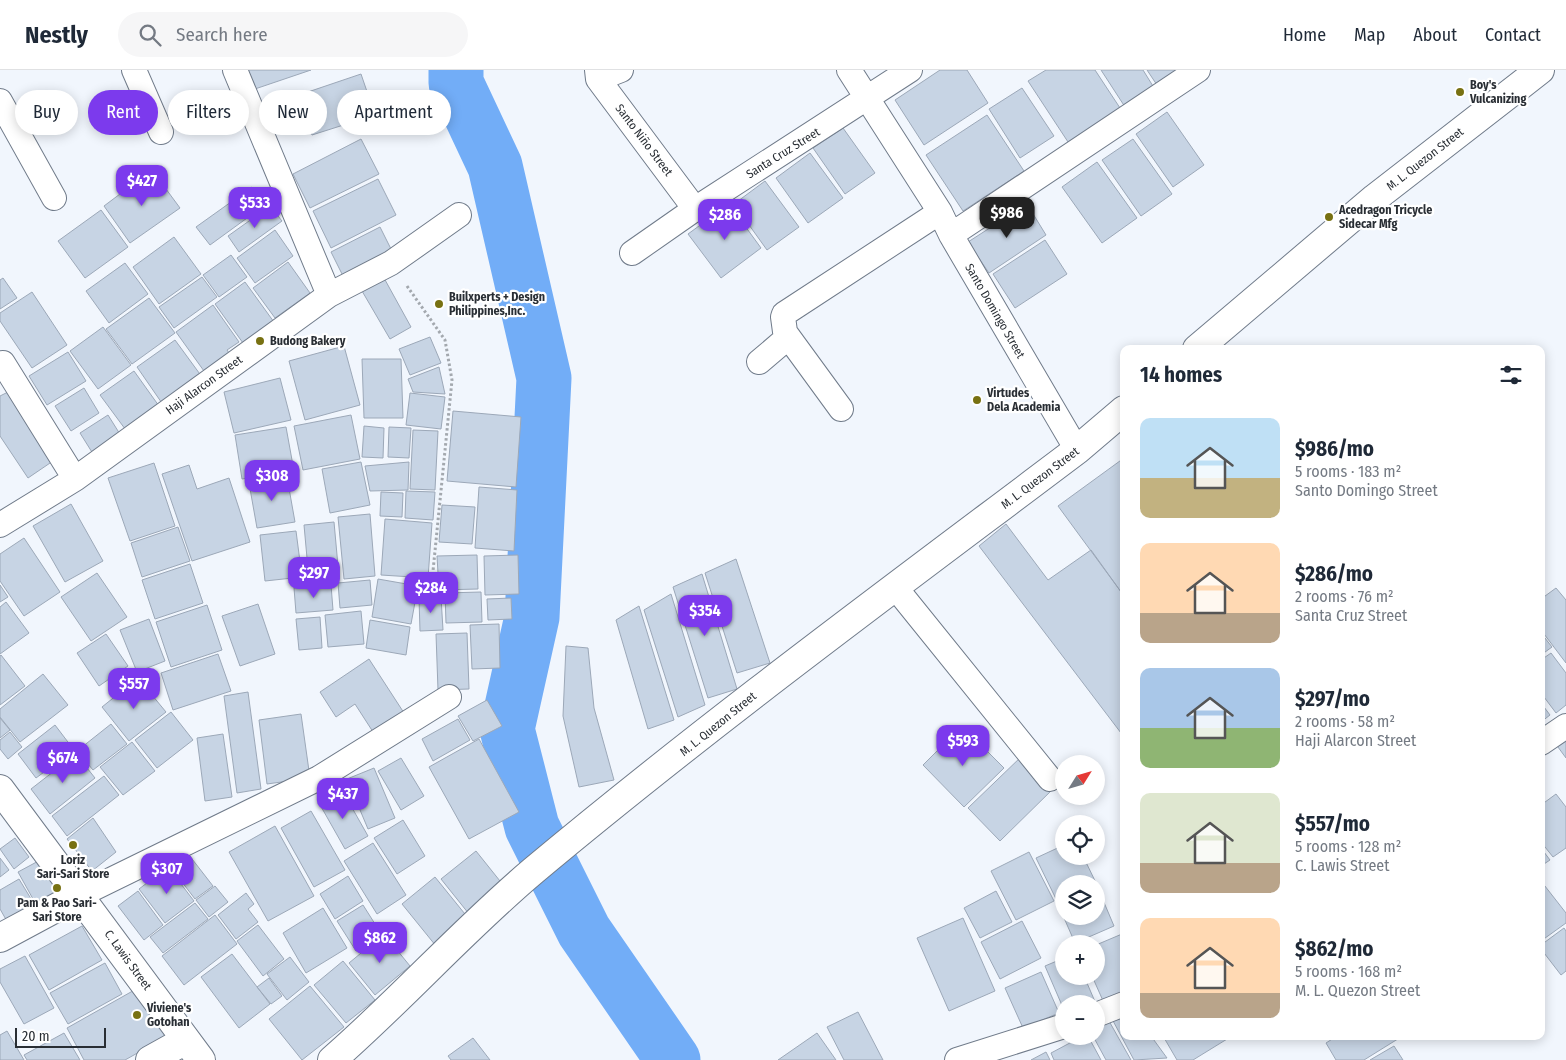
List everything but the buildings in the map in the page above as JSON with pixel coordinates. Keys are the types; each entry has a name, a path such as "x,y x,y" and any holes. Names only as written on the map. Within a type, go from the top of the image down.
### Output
{"street":[{"path":"134,70 161,132"},
{"path":"236,70 329,295"},
{"path":"598,74 621,70"},
{"name":"Santo Domingo Street","path":"849,70 940,212 951,235 1077,450"},
{"name":"Santa Cruz Street","path":"632,253 695,209 868,99 910,70"},
{"path":"951,235 1198,70"},
{"name":"M. L. Quezon Street","path":"1202,345 1374,198 1540,70"},
{"name":"Santo Niño Street","path":"598,74 695,209"},
{"path":"0,101 54,198"},
{"path":"841,409 787,335 784,314 940,212"},
{"name":"Haji Alarcon Street","path":"0,525 75,479 329,295 391,263 460,215"},
{"path":"759,362 782,344 787,335"},
{"path":"3,363 75,479"},
{"name":"M. L. Quezon Street","path":"332,1060 368,1028 465,933 567,844 769,683 1077,450 1120,413"},
{"path":"895,587 1050,779"},
{"path":"0,938 80,895 320,778 448,697"},
{"path":"1545,740 1566,726"},
{"name":"C. Lawis Street","path":"0,789 193,1050"},
{"path":"1105,1011 1120,1006"},
{"path":"956,1060 1055,1029"},
{"path":"150,1060 193,1050"}],"path":[{"path":"391,263 445,340 452,380 433,571"}],"waterway":[{"path":"456,70 456,83 495,166 544,378 532,617 507,729 532,827 584,931 673,1060"}],"place":[{"name":"Boy's Vulcanizing","path":"1460,92"},
{"name":"Acedragon Tricycle Sidecar Mfg","path":"1329,217"},
{"name":"Builxperts + Design Philippines,Inc.","path":"439,304"},
{"name":"Budong Bakery","path":"260,341"},
{"name":"Virtudes Dela Academia","path":"977,400"},
{"name":"Loriz Sari-Sari Store","path":"73,845"},
{"name":"Pam & Pao Sari- Sari Store","path":"57,888"},
{"name":"Viviene's Gotohan","path":"137,1015"}]}
